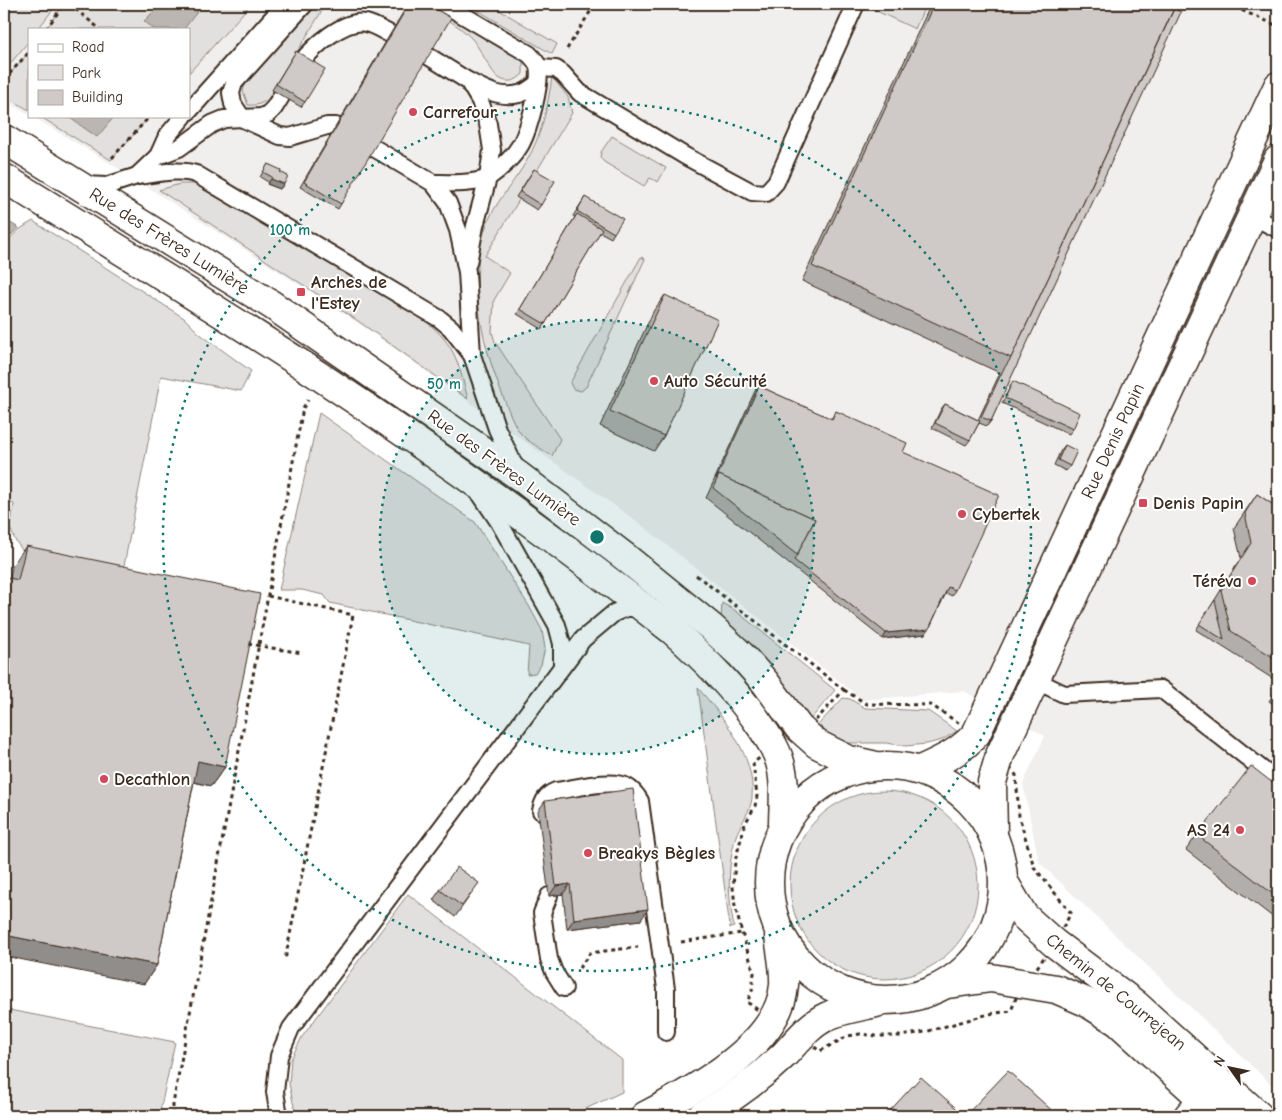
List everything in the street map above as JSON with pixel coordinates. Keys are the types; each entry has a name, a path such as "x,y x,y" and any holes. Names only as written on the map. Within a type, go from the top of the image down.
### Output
{"main road":[{"name":"Rue Denis Papin","path":"920,770 966,746 976,734 1278,86"},
{"name":"Rue des Frères Lumière","path":"4,139 272,304 518,476 626,557 711,627 741,655 765,682 799,728 817,744 849,760 872,765 920,770"},
{"name":"Rue Denis Papin","path":"993,834 992,782 1000,755 1278,160"},
{"name":"Rue des Frères Lumière","path":"4,178 325,380 469,478 644,608 694,649 746,704 774,747 781,765 784,782 783,826"},
{"path":"645,1116 706,1082 746,1052 772,1020 780,1002 784,985 778,932 769,897 770,860 783,826 803,800 830,780 872,765"},
{"path":"702,1116 722,1105 764,1072 813,1025 829,1015 882,1001 915,997 946,984 970,965 988,940 1000,912 1004,882 1001,857 993,834 975,806 950,784 920,770"},
{"name":"Chemin de Courrejean","path":"1004,882 1024,916 1054,943 1135,1004 1259,1116"},
{"path":"778,932 796,960 820,982 850,996 882,1001"},
{"name":"Chemin de Courrejean","path":"946,984 991,978 1056,989 1086,1002 1118,1022 1204,1111"}],"lane":[{"path":"190,110 285,4"},
{"path":"305,4 234,83 231,93 233,104 243,119 280,136 290,137 327,126 336,126"},
{"path":"433,183 460,183 488,178 507,162 521,145 535,104 538,76 536,60 529,54 444,4"},
{"path":"428,56 468,81 502,96 520,94 538,76 556,69 580,93 685,156 752,192 766,193 776,182 856,4"},
{"path":"301,62 311,51 337,31 347,26 364,22 390,34"},
{"path":"467,272 475,226 488,178 492,150 488,124 480,101 468,81"},
{"path":"158,156 179,148 212,124 224,119 261,117 268,114 282,95"},
{"path":"137,176 158,156 167,136 182,118"},
{"path":"374,148 433,183 448,203 458,230 467,272 472,355 497,429 518,476"},
{"path":"78,185 106,186 137,176 188,171 196,174 440,319 451,328 472,355"},
{"path":"1252,216 1278,229"},
{"path":"469,478 499,522 557,624 562,644 562,666"},
{"path":"278,1116 275,1092 279,1056 291,1028 583,639 614,613 626,608 644,608"},
{"path":"1035,680 1064,694 1161,689 1278,782"},
{"path":"540,811 543,801 549,794 556,791 614,783 627,786 635,792 640,802 666,989 666,1032"},
{"path":"549,896 542,913 549,959 554,972 564,988"}],"path":[{"path":"47,28 64,4"},
{"path":"69,4 99,28"},
{"path":"556,69 595,4"},
{"path":"1227,4 1234,5 1278,26"},
{"path":"4,80 28,53"},
{"path":"111,160 148,118"},
{"path":"173,1116 173,1104 303,408 310,398"},
{"path":"268,596 353,615 285,960"},
{"path":"241,642 302,653"},
{"path":"844,690 866,704 931,705 976,734 988,742 1016,775 1019,816 1034,868 1071,913 1054,943 1025,983 1016,998 1012,1011 989,1014 925,1032 900,1036 860,1034 848,1036 820,1051 747,1002 752,991 754,973 735,906 733,887 735,861 745,824 755,806 757,796 753,763 799,728 815,722 844,690"}],"shaded area":[{"path":"4,4 1278,4 1278,1091 1039,862 1023,784 1045,736 964,691 863,700 639,523 357,322 113,165 34,118 190,118 190,28 28,28 28,114 4,100"},
{"path":"161,4 203,4 185,28 153,28 144,21"},
{"path":"70,118 113,118 97,137"},
{"path":"4,219 19,228 4,241"}],"green space":[{"path":"4,4 57,4 39,28 28,28 28,42 4,71"},
{"path":"64,4 251,4 190,72 190,28 47,28"},
{"path":"314,4 326,4 271,95 261,103 248,105 243,91 246,81"},
{"path":"420,4 432,4 523,58 523,74 512,81 506,81 496,76 467,34 448,20"},
{"path":"467,4 489,4 557,44 552,54"},
{"path":"869,4 926,4 915,29 868,7"},
{"path":"28,53 28,109 4,95 4,80"},
{"path":"552,77 568,97 572,113 485,256 510,273 494,300 492,332 495,342 560,439 552,456 531,443 521,434 509,412 496,379 484,338 480,317 477,274 479,253 488,221 531,153 539,135"},
{"path":"42,118 148,118 111,160"},
{"path":"612,136 666,168 658,182 650,178 644,186 604,162 600,157 601,152"},
{"path":"180,184 194,184 419,316 440,335 453,352 468,399 358,321 159,190"},
{"path":"33,221 184,318 200,334 251,371 241,391 161,376 121,581 25,554 15,540 10,528 14,504 4,502 4,244 20,229"},
{"path":"641,257 645,259 586,387 581,391 573,389 570,383"},
{"path":"319,413 475,522 529,606 542,630 545,648 541,665 535,673 527,674 529,646 330,603 324,595 302,590 279,590"},
{"path":"722,603 736,611 835,690 810,720 721,619"},
{"path":"698,688 736,738 749,767 752,782 751,803 736,836 731,859 730,893 734,927 730,928"},
{"path":"843,698 850,699 865,708 928,711 957,731 942,740 927,744 905,746 886,743 846,743 829,735 817,726"},
{"path":"893,791 902,792 929,802 951,818 963,833 971,849 977,867 977,903 971,921 963,937 951,952 936,964 920,972 902,978 875,979 866,978 839,968 824,958 811,945 801,930 791,903 790,876 791,867 801,840 811,825 824,812 839,802 866,792"},
{"path":"408,894 622,1060 622,1092 570,1116 296,1116 289,1084 291,1059 302,1037"},
{"path":"4,1009 175,1042 159,1116 4,1116"}],"building":[{"path":"409,4 427,4 451,18 341,204 304,182"},
{"path":"934,4 1176,4 1011,358 812,266"},
{"path":"1174,9 1181,12 991,421 981,417 1003,370 1011,358"},
{"path":"296,51 325,69 305,102 276,84"},
{"path":"268,164 281,170 280,172 288,176 284,184 271,179 272,177 263,172"},
{"path":"534,169 555,181 541,205 520,192"},
{"path":"585,197 623,219 614,233 577,211"},
{"path":"577,214 602,229 545,324 520,309"},
{"name":"Auto Sécurité","path":"665,295 718,320 664,436 610,411"},
{"path":"1013,381 1080,413 1073,429 1005,398"},
{"path":"759,386 832,419 836,411 907,443 903,452 999,495 955,590 948,587 929,629 886,633 794,560 815,519 719,475 716,479"},
{"path":"945,404 980,421 970,440 935,423"},
{"path":"1065,445 1077,451 1070,466 1058,460"},
{"path":"719,475 815,519 797,555 713,488"},
{"name":"Téréva","path":"1257,494 1278,508 1278,660 1231,631 1221,590 1251,543 1245,513"},
{"path":"26,546 260,594 225,767 198,761 157,965 4,935 4,577 18,580"},
{"path":"1215,600 1224,640 1199,624"},
{"name":"AS 24","path":"1251,766 1278,787 1278,898 1197,835"},
{"name":"Breakys Bègles","path":"633,789 648,909 574,919 570,884 556,886 545,801"},
{"path":"457,867 479,883 462,906 440,890"},
{"path":"1008,1071 1057,1115 965,1116"},
{"path":"921,1077 965,1116 885,1116"}],"place":[{"name":"Carrefour","path":"413,112"},
{"name":"Arches de l'Estey","path":"301,292"},
{"name":"Auto Sécurité","path":"654,381"},
{"name":"Denis Papin","path":"1143,503"},
{"name":"Cybertek","path":"962,514"},
{"name":"Téréva","path":"1252,581"},
{"name":"Decathlon","path":"104,779"},
{"name":"AS 24","path":"1240,830"},
{"name":"Breakys Bègles","path":"588,853"}]}
